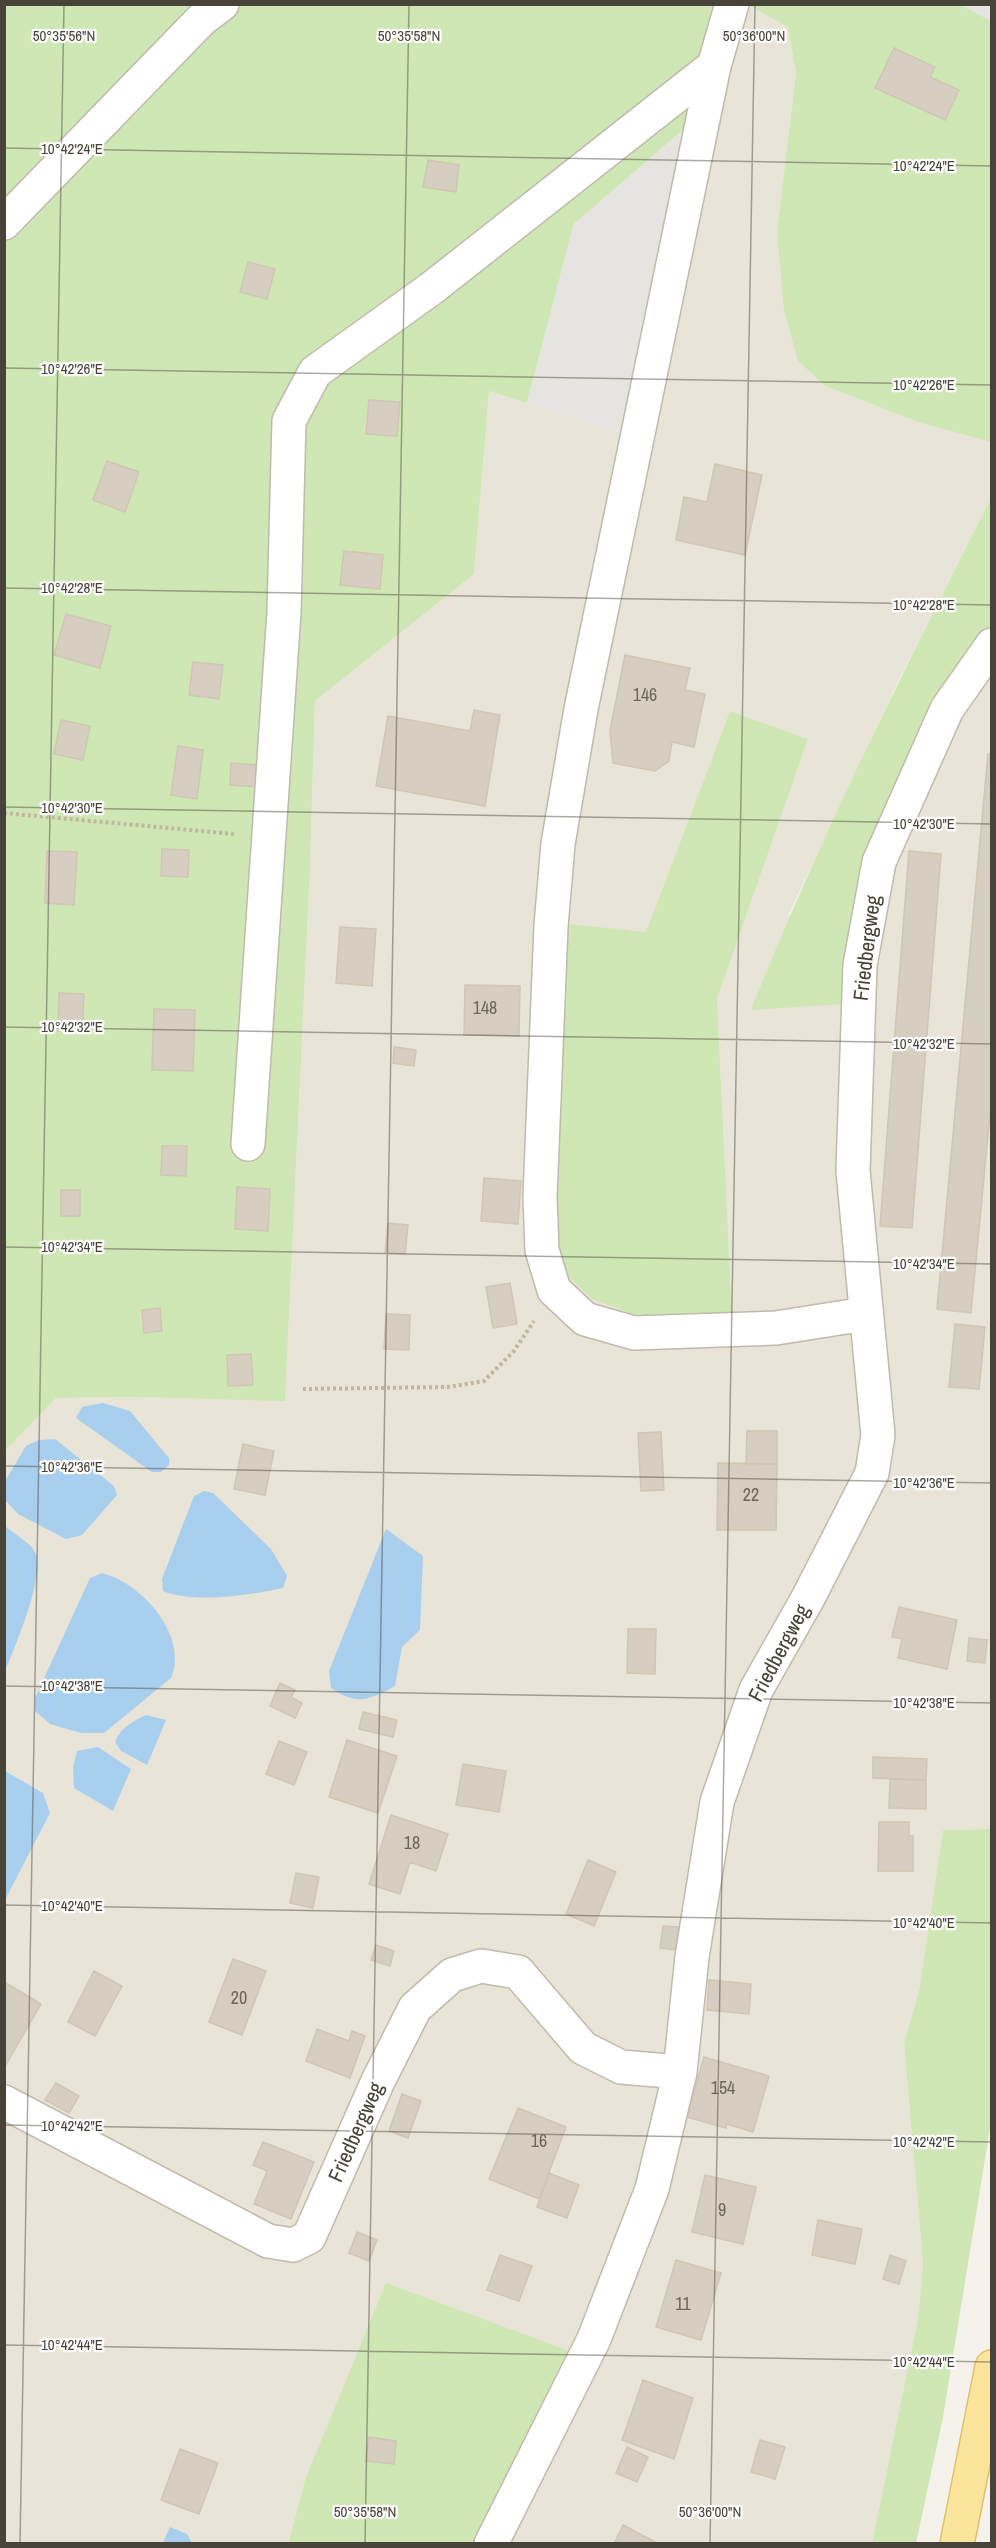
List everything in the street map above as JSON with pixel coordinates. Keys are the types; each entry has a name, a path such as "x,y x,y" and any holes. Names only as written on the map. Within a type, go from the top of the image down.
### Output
{"main road":[{"path":"957,2544 992,2367"}],"street":[{"path":"4,223 202,20 222,4"},
{"path":"732,4 714,66 581,709 558,844 551,926 540,1197 542,1250 554,1290 585,1318 634,1333 776,1328 865,1314"},
{"path":"248,1144 284,612 290,422 315,372 432,288 714,66"},
{"name":"Friedbergweg","path":"491,2544 594,2340 652,2189 680,2072 693,1957 717,1802 756,1690 808,1598 872,1473 878,1435 865,1314 854,1171 860,965 879,862 947,709 992,645"},
{"name":"Friedbergweg","path":"4,2102 268,2241 293,2245 309,2237 378,2081 415,2008 452,1975 481,1965 518,1972 584,2048 621,2067 680,2072"}],"path":[{"path":"4,813 270,838"},
{"path":"303,1389 448,1387 484,1381 514,1351 554,1290"}],"shaded area":[{"path":"748,5 788,27 796,74 777,230 798,361 825,386 921,423 992,442 991,498 899,680 788,916 879,862 991,645 991,1829 943,1830 919,1991 904,2043 923,2264 918,2319 872,2543 491,2543 305,2480 288,2543 5,2544 5,1451 56,1398 285,1400 310,868 315,701 474,574 489,391 637,438 714,66","holes":["730,711 808,739 717,999 732,1314 568,925 646,932"]},
{"path":"961,5 991,5 991,21"},
{"path":"704,112 637,438 527,403 574,224"}],"green space":[{"path":"5,5 732,5 704,112 574,224 527,403 489,391 474,574 315,701 310,868 285,1401 135,1397 56,1398 5,1451"},
{"path":"748,5 961,5 991,21 991,442 921,423 825,386 798,361 784,310 777,230 796,74 788,27"},
{"path":"991,498 991,645 879,862 859,1003 751,1010 835,815"},
{"path":"730,711 808,739 717,999 732,1314 636,1315 592,1299 568,1276 557,1242 554,1192 568,924 646,932"},
{"path":"991,1829 991,2122 943,2417 916,2543 872,2543 918,2319 923,2264 904,2043 919,1991 943,1830"},
{"path":"386,2283 585,2357 491,2543 288,2544 305,2480"}],"water":[{"path":"103,1403 130,1411 169,1458 169,1465 161,1472 152,1472 76,1418 82,1407"},
{"path":"55,1439 114,1486 117,1495 82,1535 66,1539 18,1514 5,1500 5,1481 26,1446 39,1440"},
{"path":"204,1491 213,1493 271,1549 287,1576 283,1588 206,1598 176,1595 163,1591 162,1579 194,1496"},
{"path":"5,1526 31,1546 38,1564 33,1595 5,1671"},
{"path":"386,1529 423,1556 420,1630 402,1647 395,1686 370,1698 356,1699 340,1694 331,1688 329,1671"},
{"path":"102,1573 132,1588 158,1614 168,1629 175,1662 171,1678 104,1733 81,1733 50,1724 35,1711 35,1698 90,1578"},
{"path":"146,1715 166,1720 147,1765 121,1751 115,1742 132,1722"},
{"path":"98,1747 131,1769 113,1811 74,1788 73,1767 77,1751"},
{"path":"5,1771 43,1793 50,1813 5,1900"},
{"path":"170,2527 187,2534 192,2543 163,2543"}],"building":[{"path":"894,48 935,67 930,77 959,90 945,120 875,88"},
{"path":"428,160 459,165 456,192 423,187"},
{"path":"248,262 275,269 267,299 240,292"},
{"path":"369,400 400,402 397,436 366,434"},
{"path":"107,461 139,472 125,512 93,500"},
{"path":"715,464 762,475 745,555 676,540 684,497 707,502"},
{"path":"344,551 383,555 380,589 340,585"},
{"path":"66,614 111,626 100,668 54,655"},
{"path":"625,655 690,668 685,690 705,694 694,747 672,742 669,761 655,771 613,763 610,730"},
{"path":"193,662 223,665 219,699 189,695"},
{"path":"474,710 500,715 485,806 376,786 388,716 470,731"},
{"path":"61,720 90,726 83,760 54,754"},
{"path":"178,746 203,750 197,799 171,795"},
{"path":"988,754 992,754 992,1093 971,1313 937,1309"},
{"path":"231,763 260,765 259,787 230,785"},
{"path":"162,849 189,850 188,877 161,876"},
{"path":"47,851 77,852 74,905 45,903"},
{"path":"909,851 941,854 912,1228 880,1226"},
{"path":"340,927 376,929 372,986 336,983"},
{"path":"465,985 520,986 519,1036 464,1035"},
{"path":"59,993 84,994 82,1032 58,1031"},
{"path":"154,1009 195,1010 193,1071 152,1070"},
{"path":"394,1047 416,1050 414,1066 393,1063"},
{"path":"162,1146 187,1146 186,1176 161,1175"},
{"path":"484,1178 521,1181 518,1224 481,1221"},
{"path":"237,1187 270,1189 268,1231 235,1229"},
{"path":"61,1190 80,1190 80,1216 61,1216"},
{"path":"388,1223 408,1225 405,1254 385,1252"},
{"path":"510,1283 517,1324 493,1328 486,1287"},
{"path":"160,1308 162,1331 144,1333 142,1310"},
{"path":"386,1314 410,1315 409,1350 384,1349"},
{"path":"955,1324 985,1327 979,1389 949,1387"},
{"path":"251,1354 253,1385 228,1386 227,1355"},
{"path":"747,1431 777,1431 777,1464 746,1464"},
{"path":"661,1432 664,1490 641,1491 638,1433"},
{"path":"243,1444 274,1451 265,1495 234,1489"},
{"path":"718,1463 777,1464 776,1530 717,1530"},
{"path":"899,1607 957,1620 947,1669 898,1658 902,1639 892,1637"},
{"path":"628,1629 656,1629 655,1674 627,1673"},
{"path":"969,1638 987,1640 985,1663 967,1661"},
{"path":"280,1683 295,1690 291,1697 302,1703 295,1718 270,1706"},
{"path":"363,1712 397,1720 393,1737 359,1729"},
{"path":"347,1740 397,1756 378,1813 329,1797"},
{"path":"279,1741 307,1752 294,1785 266,1774"},
{"path":"873,1757 927,1759 926,1780 873,1778"},
{"path":"463,1764 506,1771 499,1812 456,1805"},
{"path":"890,1779 926,1780 926,1809 889,1808"},
{"path":"391,1815 448,1834 436,1871 410,1862 400,1894 369,1884"},
{"path":"879,1822 909,1822 909,1836 913,1836 913,1871 878,1871"},
{"path":"588,1860 616,1872 594,1926 566,1914"},
{"path":"296,1873 319,1877 313,1908 290,1903"},
{"path":"663,1926 679,1927 676,1950 660,1948"},
{"path":"376,1945 394,1951 390,1966 371,1960"},
{"path":"233,1959 266,1971 242,2035 209,2022"},
{"path":"94,1971 122,1986 95,2036 68,2022"},
{"path":"709,1980 751,1984 749,2014 707,2010"},
{"path":"4,1982 41,2004 4,2068"},
{"path":"317,2029 349,2041 352,2031 365,2036 350,2078 306,2061"},
{"path":"704,2057 769,2076 753,2132 727,2124 726,2128 687,2117"},
{"path":"56,2083 79,2096 69,2113 45,2100"},
{"path":"402,2094 421,2101 408,2138 389,2131"},
{"path":"518,2108 566,2127 539,2199 489,2179"},
{"path":"263,2142 314,2162 291,2219 254,2204 267,2171 253,2165"},
{"path":"549,2173 579,2185 567,2218 537,2207"},
{"path":"705,2175 756,2187 743,2244 692,2232"},
{"path":"818,2220 862,2229 855,2264 812,2255"},
{"path":"357,2232 377,2240 369,2261 349,2253"},
{"path":"500,2255 532,2266 519,2301 487,2290"},
{"path":"890,2255 906,2261 899,2284 883,2279"},
{"path":"676,2260 721,2273 701,2340 656,2327"},
{"path":"643,2380 693,2398 674,2459 622,2440"},
{"path":"369,2437 396,2441 394,2464 366,2461"},
{"path":"760,2440 785,2447 775,2479 751,2472"},
{"path":"627,2447 648,2457 637,2482 616,2473"},
{"path":"180,2449 218,2463 199,2514 161,2500"},
{"path":"623,2525 659,2544 614,2544"}]}
